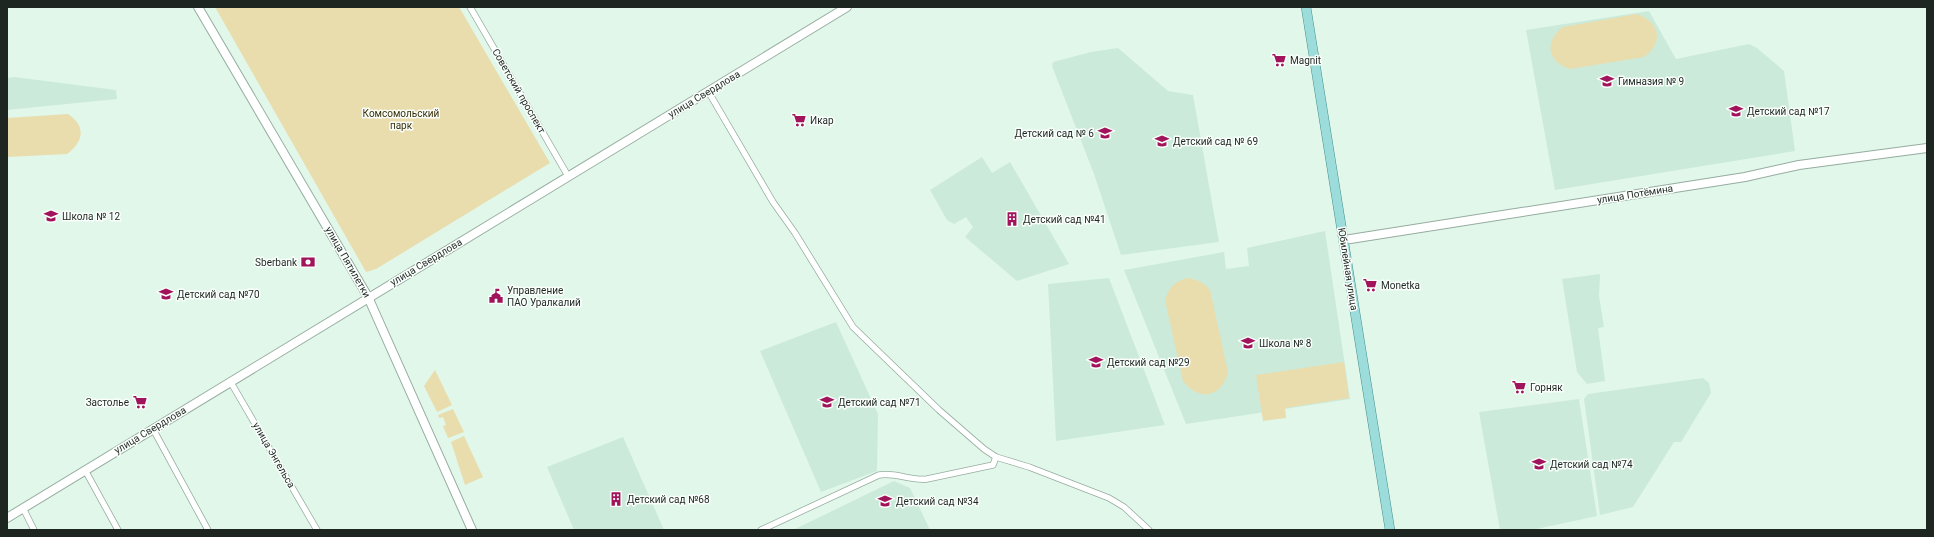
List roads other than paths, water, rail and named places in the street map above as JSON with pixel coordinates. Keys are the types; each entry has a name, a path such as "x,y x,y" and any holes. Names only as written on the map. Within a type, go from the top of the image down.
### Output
{"main road":[{"name":"улица Пятилетки","path":"198,7 368,297 472,530"},
{"name":"улица Свердлова","path":"7,518 847,7"},
{"name":"Юбилейная улица","path":"1306,7 1390,530"},
{"name":"улица Потёмина","path":"1344,240 1737,178 1799,165 1927,148"}],"street":[{"name":"Советский проспект","path":"470,7 568,176"},
{"path":"708,91 773,202 795,233 853,326 939,410 984,449 996,457 1029,467 1109,498 1124,508 1149,530"},
{"name":"улица Энгельса","path":"230,381 317,530"},
{"path":"153,429 208,530"},
{"path":"761,530 879,475 891,473 916,480 927,479 993,465 996,457"},
{"path":"85,470 118,530"},
{"path":"23,508 34,530"}],"place":[{"name":"Magnit","path":"1279,60"},
{"name":"Гимназия № 9","path":"1607,81"},
{"name":"Детский сад №17","path":"1736,111"},
{"name":"Икар","path":"799,120"},
{"name":"Детский сад № 6","path":"1105,133"},
{"name":"Детский сад № 69","path":"1162,141"},
{"name":"Школа № 12","path":"51,216"},
{"name":"Детский сад №41","path":"1012,219"},
{"name":"Sberbank","path":"308,262"},
{"name":"Monetka","path":"1370,285"},
{"name":"Детский сад №70","path":"166,294"},
{"name":"Управление ПАО Уралкалий","path":"496,296"},
{"name":"Школа № 8","path":"1248,343"},
{"name":"Детский сад №29","path":"1096,362"},
{"name":"Горняк","path":"1519,387"},
{"name":"Застолье","path":"140,402"},
{"name":"Детский сад №71","path":"827,402"},
{"name":"Детский сад №74","path":"1539,464"},
{"name":"Детский сад №68","path":"616,499"},
{"name":"Детский сад №34","path":"885,501"}],"park label":[{"name":"Комсомольский парк","path":"401,118"}]}
